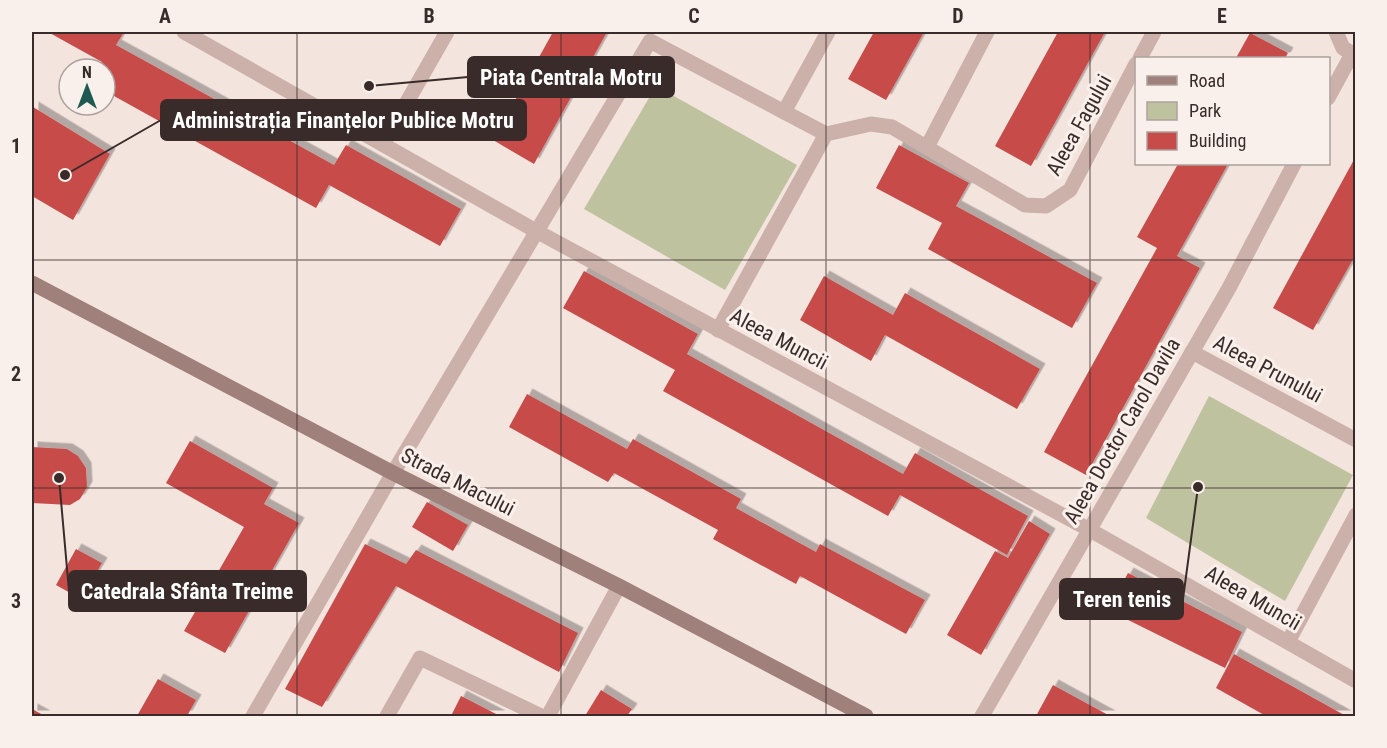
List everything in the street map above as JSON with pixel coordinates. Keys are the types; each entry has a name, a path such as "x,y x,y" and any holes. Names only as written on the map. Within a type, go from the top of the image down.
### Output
{"street":[{"name":"Aleea Muncii","path":"184,32 536,231 1090,530 1356,681"},
{"path":"383,144 447,32"},
{"path":"784,112 828,32"},
{"path":"927,147 987,32"},
{"path":"1141,57 1154,32"},
{"path":"1330,96 1354,55 1343,48 1336,32"},
{"path":"253,717 393,473 650,41 826,134 718,330"},
{"name":"Aleea Fagului","path":"826,134 871,124 892,128 1025,205 1046,206 1071,190 1135,68"},
{"name":"Aleea Doctor Carol Davila","path":"982,717 1192,352 1293,165"},
{"name":"Strada Macului","path":"32,283 393,473 619,586 866,717"},
{"name":"Aleea Prunului","path":"1192,352 1356,440"},
{"path":"1288,642 1356,515"},
{"path":"548,717 619,586"},
{"path":"387,717 420,658 541,717"}],"green space":[{"path":"656,86 797,165 725,290 584,209"},
{"path":"1209,396 1353,475 1285,601 1146,518"}],"building":[{"path":"48,32 124,32 116,45 334,165 346,145 461,209 440,246 329,185 316,208 117,98 117,57 93,57"},
{"path":"553,32 607,32 534,164 493,140"},
{"path":"874,32 924,32 886,100 848,79"},
{"path":"1058,32 1105,32 1031,166 995,146"},
{"path":"1250,33 1288,53 1286,57 1237,57"},
{"path":"33,107 110,154 73,220 32,196"},
{"path":"899,145 969,183 956,206 1097,283 1072,328 928,249 942,223 876,188"},
{"path":"1356,156 1356,254 1313,330 1273,308"},
{"path":"1177,165 1227,165 1177,256 1200,268 1086,475 1044,452 1157,248 1137,237"},
{"path":"584,271 698,334 687,354 903,474 915,453 1028,516 1007,555 900,495 888,516 663,391 675,370 563,308"},
{"path":"824,276 893,315 905,293 1040,369 1017,409 885,335 871,361 800,320"},
{"path":"527,394 627,449 633,439 741,499 736,508 816,552 820,544 925,600 906,634 800,576 796,584 713,539 718,530 614,473 608,482 509,427"},
{"path":"190,441 273,488 264,504 299,523 225,653 184,631 244,527 166,483"},
{"path":"32,447 67,449 78,456 86,468 87,487 80,499 70,505 32,503"},
{"path":"427,502 468,525 453,551 412,527"},
{"path":"1029,521 1050,534 981,655 947,635 995,551 1008,558"},
{"path":"365,544 406,564 416,550 578,633 559,672 396,586 322,707 285,689"},
{"path":"76,549 102,563 81,599 56,585"},
{"path":"1128,573 1242,632 1225,668 1108,610"},
{"path":"1234,654 1346,716 1266,716 1216,688"},
{"path":"158,679 196,700 187,716 137,716"},
{"path":"1053,685 1110,716 1036,716"},
{"path":"601,690 632,709 627,716 585,716"},
{"path":"461,696 500,716 451,716"},
{"path":"32,709 45,716 32,716"}],"place":[{"name":"Piata Centrala Motru","path":"369,86"},
{"name":"Administrația Finanțelor Publice Motru","path":"65,175"},
{"name":"Catedrala Sfânta Treime","path":"59,478"},
{"name":"Teren tenis","path":"1198,487"}]}
